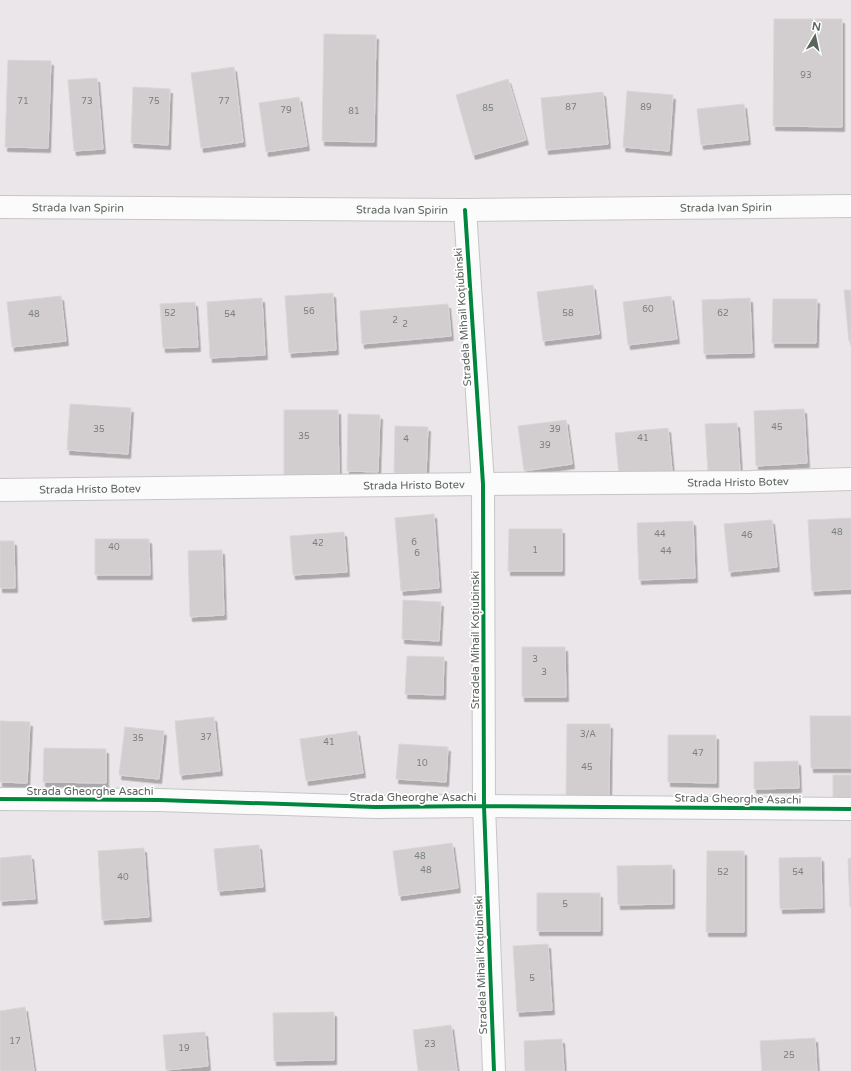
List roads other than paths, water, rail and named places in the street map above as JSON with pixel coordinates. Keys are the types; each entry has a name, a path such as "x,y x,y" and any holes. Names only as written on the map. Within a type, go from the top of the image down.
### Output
{"street":[{"name":"Strada Ivan Spirin","path":"0,207 465,210 851,206"},
{"name":"Stradela Mihail Koțiubinski","path":"465,210 483,484 484,806 494,1071"},
{"name":"Strada Hristo Botev","path":"0,490 751,482 851,479"},
{"name":"Strada Gheorghe Asachi","path":"0,799 159,800 375,807 484,806 851,809"}]}
